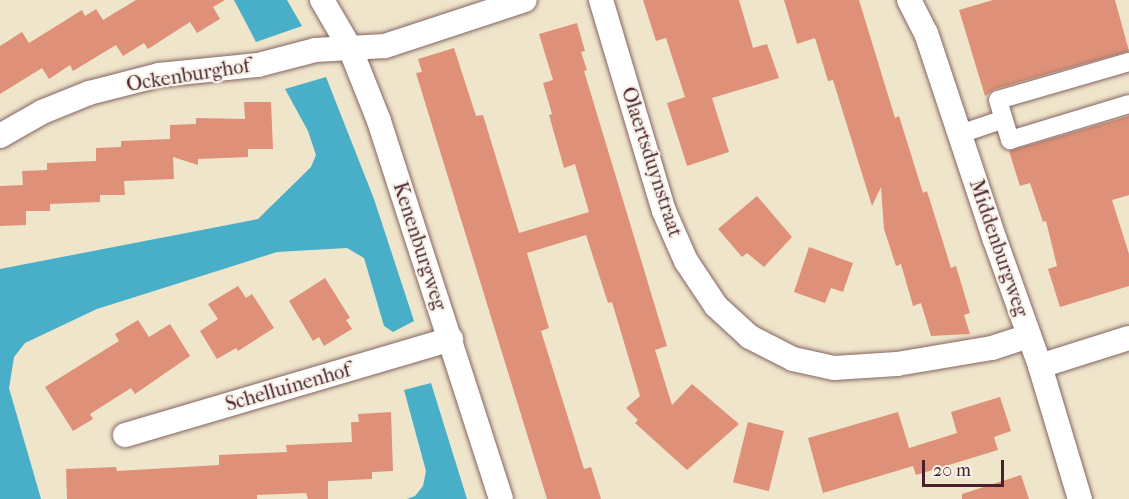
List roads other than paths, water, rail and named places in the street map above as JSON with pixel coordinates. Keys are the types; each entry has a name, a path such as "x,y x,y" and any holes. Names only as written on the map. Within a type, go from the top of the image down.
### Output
{"street":[{"name":"Kenenburgweg","path":"322,0 350,48 382,132 501,499"},
{"name":"Ockenburghof","path":"0,136 42,112 112,87 159,75 258,65 315,50 385,46 525,0"},
{"name":"Olaertsduynstraat","path":"601,0 664,211 686,261 716,306 750,337 793,359 834,368 897,364 992,348 1029,336"},
{"name":"Middenburgweg","path":"909,0 926,33 1040,366 1080,499"},
{"path":"1129,62 998,100 1011,140 1129,104"},
{"path":"960,134 1004,119"},
{"path":"1040,366 1129,338"},
{"name":"Schelluinenhof","path":"125,435 451,339"}],"water":[{"path":"234,0 287,0 302,26 256,42"},
{"path":"326,77 374,199 414,321 393,332 384,326 364,258 347,248 277,252 97,309 25,343 14,357 9,388 41,499 0,499 0,269 258,219 311,167 316,155 308,131 285,89"},
{"path":"431,383 467,499 407,499 415,496 423,486 426,471 404,390"}]}
